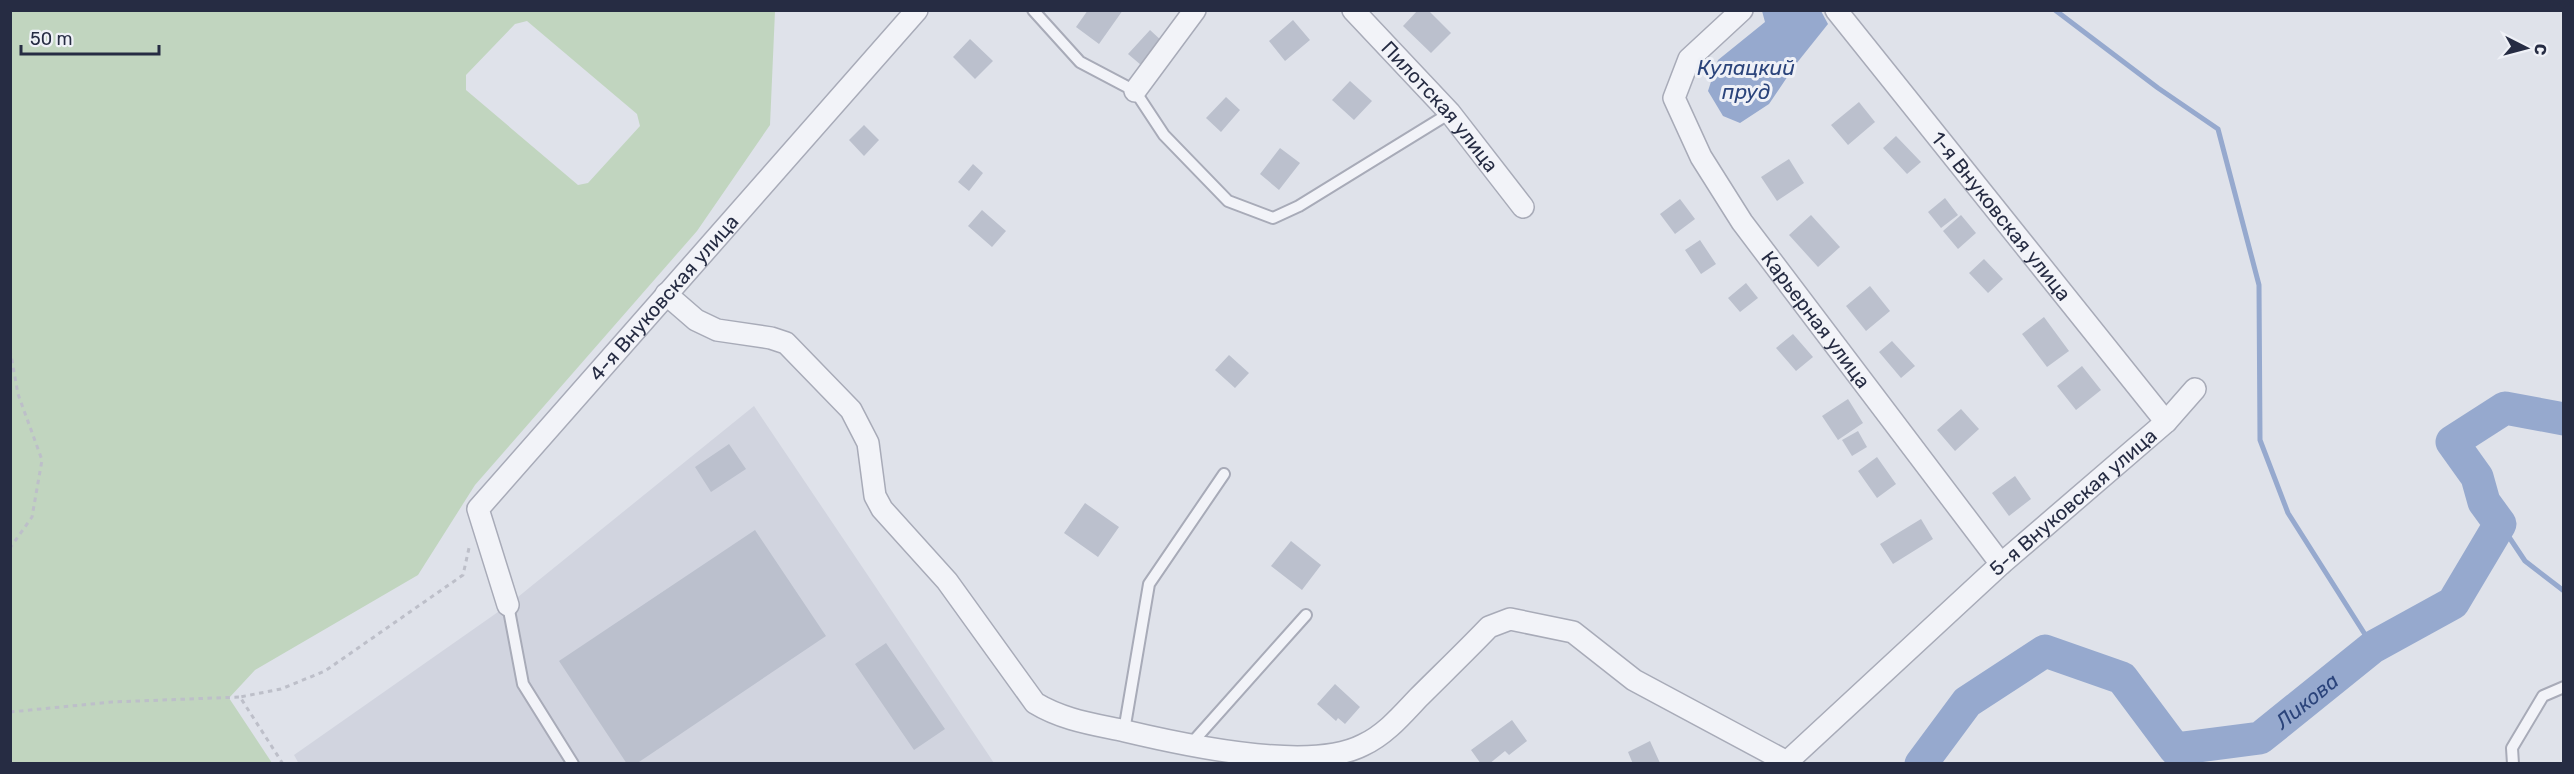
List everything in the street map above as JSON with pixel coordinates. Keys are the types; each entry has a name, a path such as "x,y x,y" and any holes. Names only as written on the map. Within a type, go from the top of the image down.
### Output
{"street":[{"name":"4-я Внуковская улица","path":"507,605 478,509 917,10"},
{"path":"1135,91 1195,10"},
{"name":"Пилотская улица","path":"1353,10 1450,113 1523,207"},
{"name":"Карьерная улица","path":"1742,10 1689,59 1674,99 1701,157 1742,222 2001,564"},
{"name":"1-я Внуковская улица","path":"1836,10 2166,423"},
{"path":"666,294 696,320 717,330 771,338 786,343 850,410 868,442 875,496 882,508 947,582 1035,703 1054,714 1190,745"},
{"name":"5-я Внуковская улица","path":"1190,745 1239,754 1281,756 1332,755 1363,746 1390,726 1489,627 1510,619 1573,632 1635,680 1787,762 1949,615 2001,564 2166,423 2195,389"}],"lane":[{"path":"1034,10 1080,62 1135,91 1164,135 1228,201 1273,219 1299,206 1450,113"},
{"path":"1124,731 1149,584 1224,474"},
{"path":"507,605 523,684 573,764"},
{"path":"1190,745 1306,615"},
{"path":"2513,764 2512,748 2543,696 2564,687"}],"path":[{"path":"10,350 18,394 42,460 32,517 10,548"},
{"path":"10,712 112,702 240,697 281,689 325,671 463,575 470,542"},
{"path":"240,697 283,764"}],"shaded area":[{"path":"754,406 994,763 299,764 294,755 508,605"}],"green space":[{"path":"10,11 775,11 770,125 697,231 475,485 418,575 255,670 229,698 272,763 11,763","holes":["527,21 637,114 640,126 588,183 578,185 466,90 466,75 515,24"]}],"water":[{"name":"Кулацкий пруд","path":"1762,11 1821,11 1828,24 1796,64 1769,104 1740,123 1723,116 1708,91 1718,60 1765,22"}],"building":[{"path":"1088,10 1123,10 1099,44 1076,27"},
{"path":"1418,10 1428,10 1451,33 1431,53 1403,26"},
{"path":"1293,20 1310,40 1285,61 1269,41"},
{"path":"1150,30 1163,42 1141,65 1128,54"},
{"path":"970,39 993,61 975,79 953,57"},
{"path":"1350,81 1372,101 1354,120 1332,100"},
{"path":"1226,97 1240,110 1221,132 1206,118"},
{"path":"1859,102 1875,122 1848,145 1831,125"},
{"path":"864,125 879,140 864,156 849,140"},
{"path":"1896,136 1921,162 1907,174 1883,148"},
{"path":"1280,148 1300,163 1279,190 1260,174"},
{"path":"1789,159 1804,183 1777,201 1761,177"},
{"path":"973,164 983,173 969,191 958,182"},
{"path":"1945,198 1958,215 1941,228 1928,212"},
{"path":"1680,199 1695,219 1675,234 1660,214"},
{"path":"982,210 1006,231 992,247 968,226"},
{"path":"1811,215 1840,247 1818,267 1789,235"},
{"path":"1961,215 1976,233 1958,249 1943,231"},
{"path":"1700,240 1716,264 1701,274 1685,250"},
{"path":"1984,259 2003,279 1988,293 1969,273"},
{"path":"1746,283 1758,298 1740,312 1728,298"},
{"path":"1870,286 1890,311 1866,331 1846,306"},
{"path":"2044,317 2069,351 2047,367 2022,334"},
{"path":"1793,334 1813,357 1796,371 1776,348"},
{"path":"1892,341 1915,366 1901,378 1879,352"},
{"path":"1229,355 1249,373 1235,388 1215,370"},
{"path":"2082,366 2101,390 2076,410 2057,386"},
{"path":"1848,399 1863,423 1838,440 1822,416"},
{"path":"1961,409 1979,429 1955,451 1937,430"},
{"path":"1858,431 1867,447 1852,456 1842,440"},
{"path":"729,444 746,469 711,492 695,467"},
{"path":"1877,457 1896,484 1877,498 1858,471"},
{"path":"2015,476 2031,499 2009,516 1992,493"},
{"path":"1085,503 1119,527 1098,557 1064,533"},
{"path":"1921,519 1933,539 1893,564 1880,544"},
{"path":"755,530 826,636 636,764 627,764 559,661"},
{"path":"1291,541 1321,565 1302,590 1271,566"},
{"path":"886,643 945,729 914,750 855,664"},
{"path":"1335,684 1360,707 1345,724 1338,718 1336,721 1317,704"},
{"path":"1512,720 1527,741 1509,755 1505,751 1489,764 1481,764 1471,750"},
{"path":"1650,741 1660,763 1633,764 1628,752"}],"waterway":[{"path":"2055,10 2158,88 2218,129 2259,285 2260,440 2288,513 2373,647"},
{"name":"Ликова","path":"1921,764 1967,702 2045,651 2122,678 2175,749 2260,738 2373,647 2453,603 2500,524 2484,502 2477,477 2452,442 2505,408 2564,419"},
{"path":"2500,524 2499,522 2525,561 2564,591"}]}
